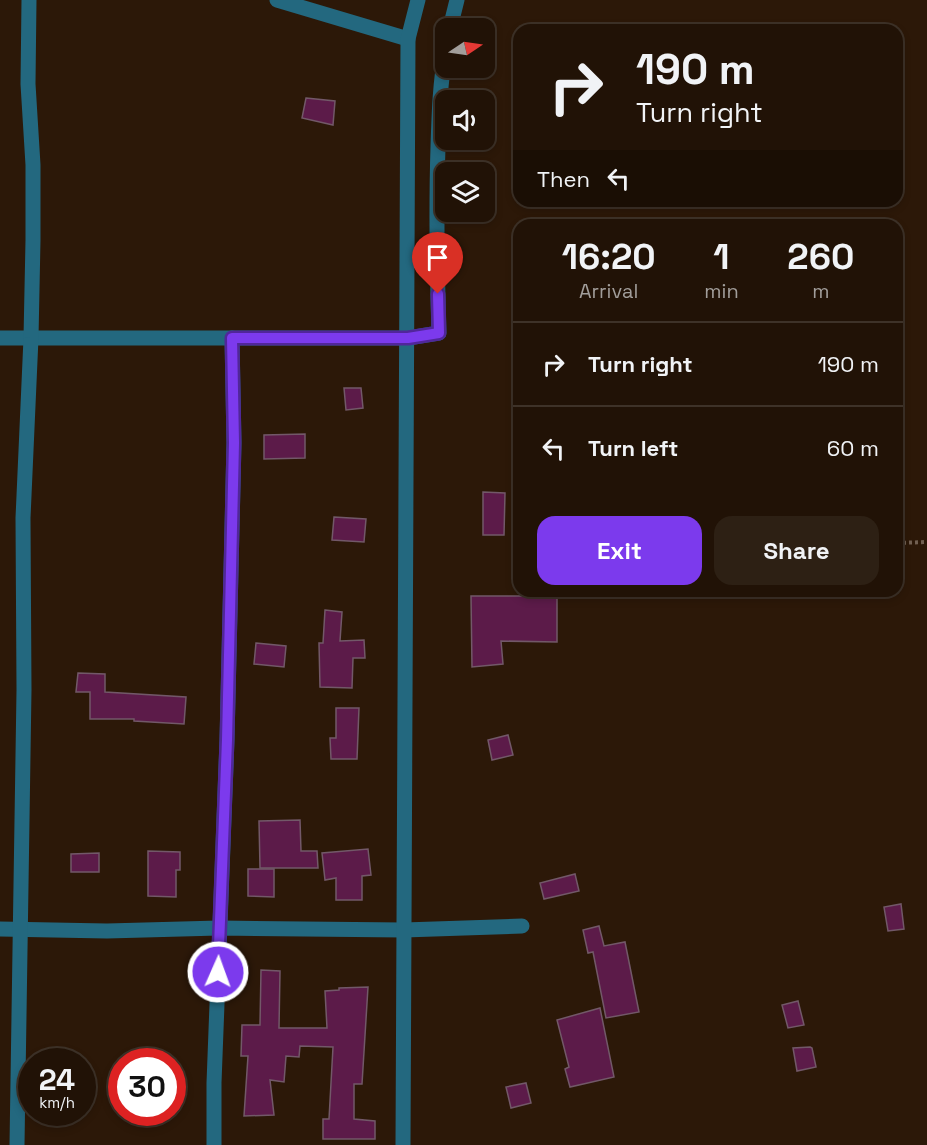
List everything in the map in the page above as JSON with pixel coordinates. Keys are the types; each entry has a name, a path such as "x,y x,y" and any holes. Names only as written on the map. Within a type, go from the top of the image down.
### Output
{"street":[{"path":"17,1145 24,690 22,518 31,338 33,165 28,84 29,0"},
{"path":"277,0 408,39"},
{"path":"403,1145 408,39 418,0"},
{"path":"452,18 457,0"},
{"path":"0,338 408,338 439,333 436,236 441,78"},
{"path":"213,1145 227,740 234,443 232,338"},
{"path":"0,929 106,931 219,927 404,930 522,926"}],"path":[{"path":"903,543 927,542"}],"building":[{"path":"306,98 335,101 333,125 302,118"},
{"path":"344,388 361,388 363,408 346,410"},
{"path":"305,434 305,458 264,459 264,435"},
{"path":"483,492 505,493 504,535 483,535"},
{"path":"334,517 366,519 364,542 332,540"},
{"path":"471,596 557,597 557,642 501,641 503,664 472,667"},
{"path":"325,610 342,612 340,641 364,640 365,658 353,658 352,688 320,687 319,643 323,643"},
{"path":"256,643 286,646 284,667 254,664"},
{"path":"78,673 105,674 105,692 186,697 184,724 134,721 134,719 90,719 90,692 76,692"},
{"path":"336,708 359,708 357,759 331,759 330,738 336,738"},
{"path":"508,735 513,755 492,760 488,740"},
{"path":"300,820 301,851 317,851 318,868 260,868 259,821"},
{"path":"368,849 371,875 362,876 362,900 336,900 336,878 325,880 322,853"},
{"path":"148,851 180,852 180,870 176,870 176,897 148,896"},
{"path":"99,853 99,872 71,872 71,854"},
{"path":"248,869 274,869 274,897 248,896"},
{"path":"575,874 579,891 544,899 540,883"},
{"path":"901,904 904,929 888,931 884,907"},
{"path":"599,926 604,946 625,942 639,1012 606,1018 593,952 588,953 583,930"},
{"path":"261,970 280,971 279,1028 327,1028 325,991 368,987 362,1084 354,1084 354,1119 375,1121 375,1139 323,1139 323,1119 329,1119 333,1047 300,1046 299,1057 286,1056 284,1082 270,1080 274,1115 244,1116 248,1056 241,1056 242,1025 260,1025"},
{"path":"798,1001 804,1025 788,1028 782,1005"},
{"path":"600,1008 614,1077 570,1087 565,1069 569,1067 557,1020"},
{"path":"810,1047 816,1067 797,1071 793,1048"},
{"path":"526,1083 531,1103 511,1108 506,1087"}],"route":[{"path":"218,972 227,740 234,443 232,338 408,338 439,333 438,294"}]}
